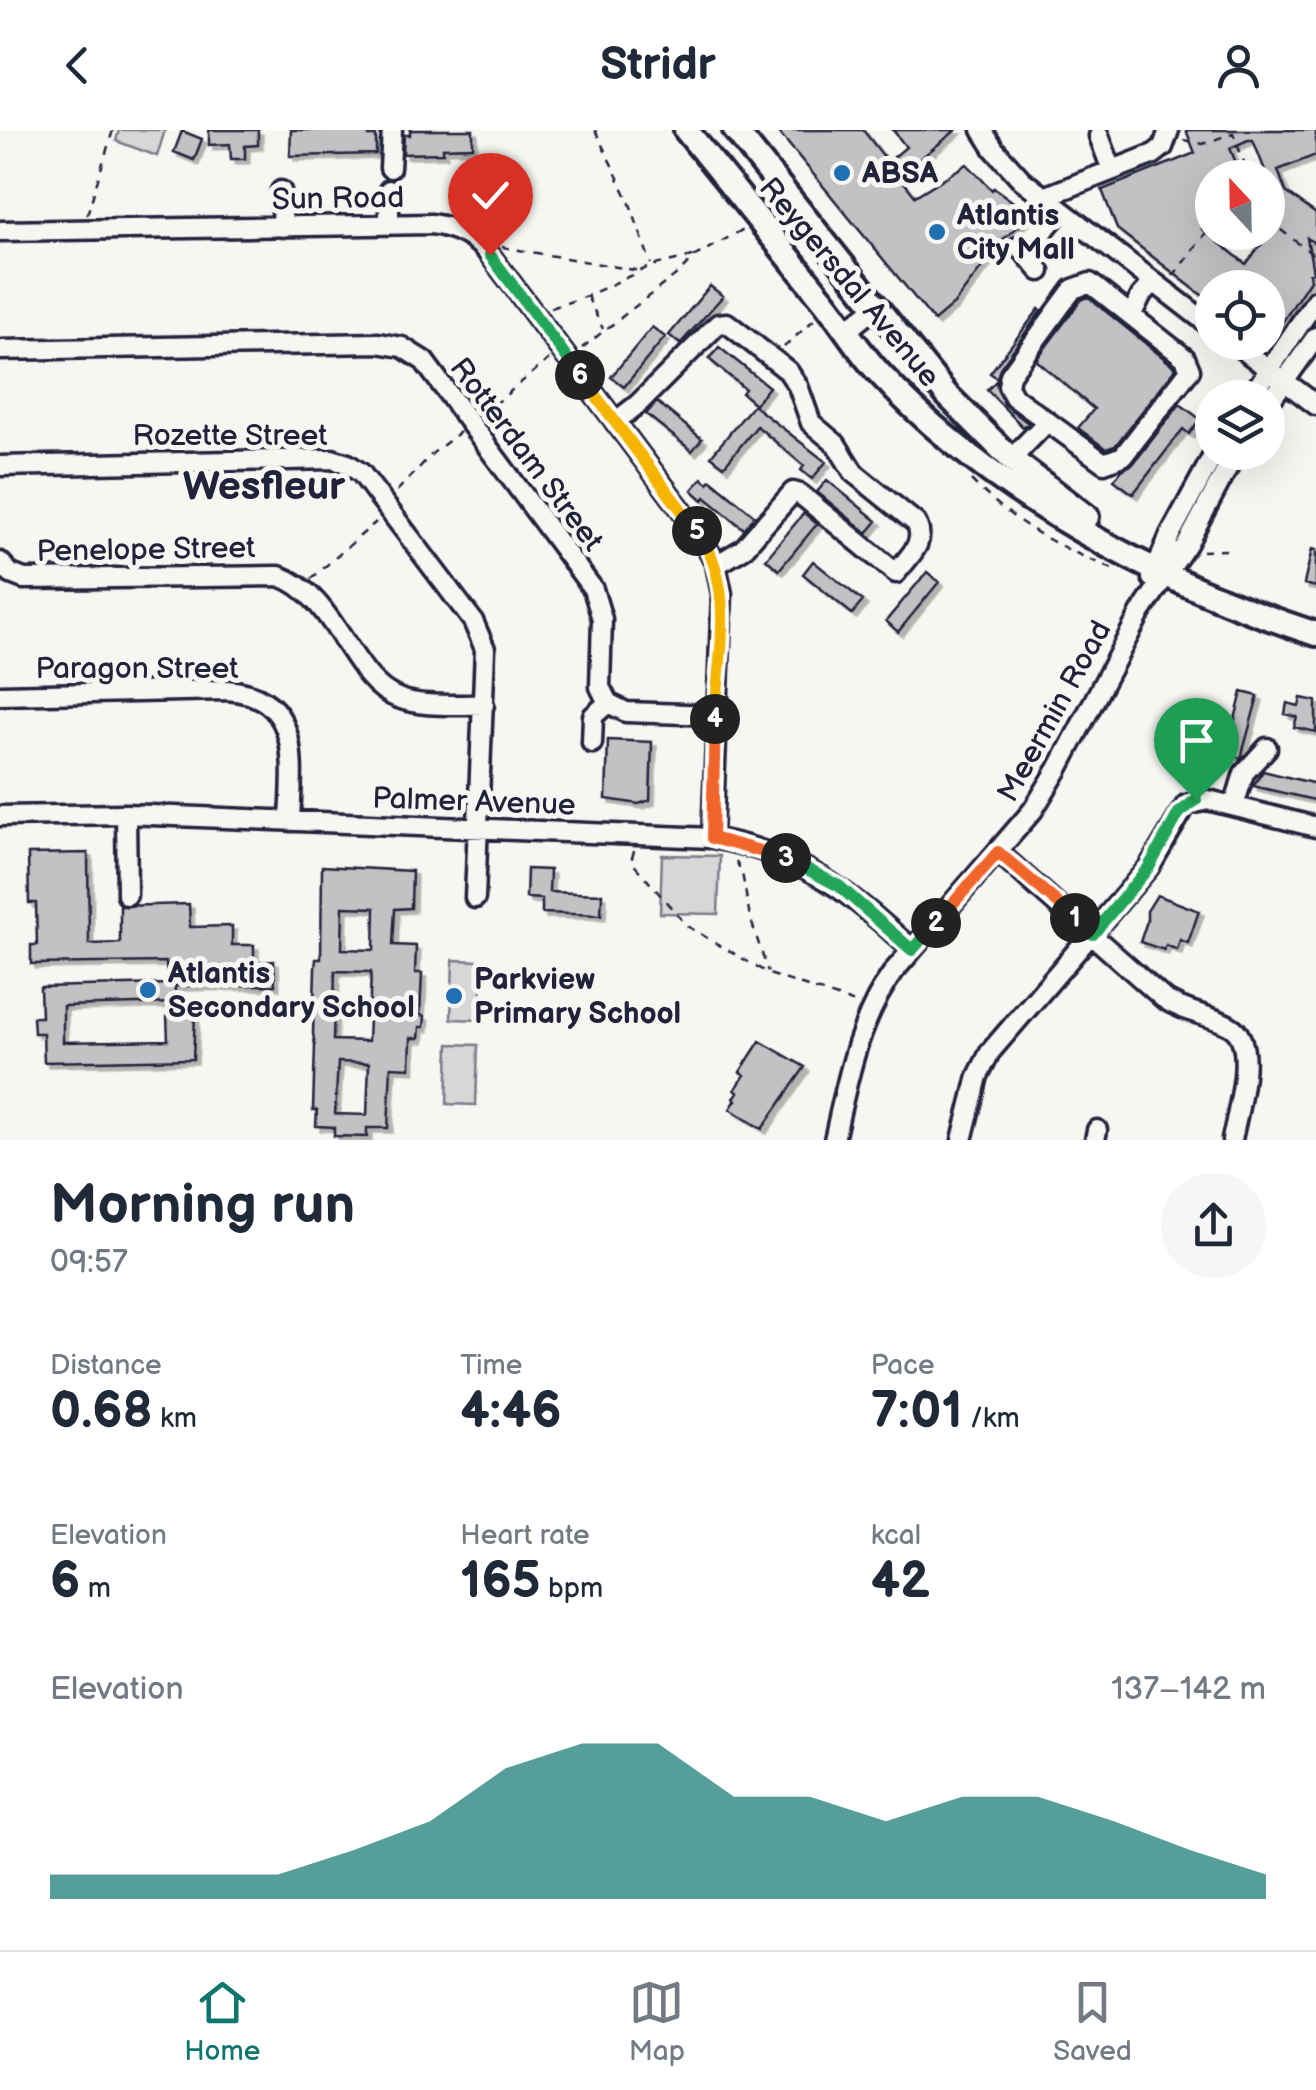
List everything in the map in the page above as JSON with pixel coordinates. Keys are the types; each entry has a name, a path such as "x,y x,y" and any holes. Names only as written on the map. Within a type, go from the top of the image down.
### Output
{"main road":[{"name":"Reygersdal Avenue","path":"686,130 862,353 924,416 1014,488 1133,559 1168,569"},
{"name":"Reygersdal Avenue","path":"734,130 926,370 967,417 1012,459 1091,520 1168,569 1253,612 1316,634"}],"street":[{"path":"390,168 392,130"},
{"path":"695,130 924,416"},
{"path":"724,130 926,370"},
{"path":"982,130 1003,161 1044,197 1195,314"},
{"path":"1044,197 1159,151 1168,133"},
{"path":"1099,136 1112,170"},
{"path":"388,225 389,190"},
{"path":"282,191 283,227"},
{"path":"1063,241 1078,223"},
{"name":"Sun Road","path":"0,231 441,226 476,241"},
{"path":"476,241 702,536 716,565 722,594 712,838"},
{"path":"1018,246 1040,271"},
{"path":"1090,283 1132,314 1185,358 1189,374 1123,456 1112,462 1100,462 1014,397 1008,381 1073,289 1090,283"},
{"path":"1132,314 1141,296 1158,285"},
{"path":"1275,380 1291,337 1316,300"},
{"path":"852,326 872,310"},
{"path":"615,422 721,322 730,324 794,378 812,423 836,444 854,473 916,524 920,541 896,572 793,492 743,548 716,565"},
{"path":"1270,380 1316,337"},
{"name":"Rotterdam Street","path":"0,350 394,345 410,351 424,362 592,589 602,628 600,687 608,702 593,716 592,743"},
{"path":"1256,360 1316,405"},
{"path":"1012,459 1047,422"},
{"name":"Rozette Street","path":"0,466 332,459 355,468 479,630 486,649 475,898"},
{"path":"1168,569 1208,470"},
{"path":"1168,569 1226,470"},
{"name":"Penelope Street","path":"0,562 11,574 24,579 268,575 301,586"},
{"name":"Meermin Road","path":"834,1140 858,1042 871,1008 912,950 998,852 1046,790 1168,569"},
{"path":"301,586 386,692 408,701 484,705"},
{"name":"Paragon Street","path":"0,695 227,690 256,697 279,716 291,742 290,821"},
{"path":"608,702 626,712 715,715"},
{"path":"1234,806 1247,768 1267,748"},
{"path":"962,1140 978,1076 990,1052 1149,867 1186,805 1202,800 1316,826"},
{"path":"126,814 127,895"},
{"name":"Palmer Avenue","path":"0,816 126,814 712,838 790,860 823,876 854,897 912,950"},
{"path":"998,852 1171,1004 1228,1024 1238,1032 1246,1054 1232,1140"}],"path":[{"path":"84,230 112,130"},
{"path":"595,130 629,201 652,266"},
{"path":"1168,133 1204,144 1233,133 1243,160"},
{"path":"577,352 695,256 746,229"},
{"path":"1285,233 1316,257"},
{"path":"476,241 640,270"},
{"path":"1158,285 1195,244"},
{"path":"545,310 587,296 640,270 695,256"},
{"path":"587,296 604,330"},
{"path":"772,358 818,316"},
{"path":"301,586 363,536 383,514 386,504 433,453 524,383 554,354"},
{"path":"1201,551 1227,550"},
{"path":"638,835 631,862 688,926 769,974 871,1008"},
{"path":"737,842 734,857 742,873 750,917 769,974"}],"shaded area":[{"path":"119,130 165,130 157,156 116,141"},
{"path":"662,855 720,856 718,914 660,913"},
{"path":"453,960 482,961 480,1020 451,1019"},
{"path":"449,1044 478,1045 476,1105 447,1104"}],"building":[{"path":"209,130 258,130 258,145 245,146 245,159 231,159 230,144 209,145"},
{"path":"291,130 369,130 369,136 376,136 376,154 290,156"},
{"path":"410,130 473,130 473,147 403,154 404,135 410,135"},
{"name":"Atlantis City Mall","path":"777,130 863,130 888,162 906,147 893,130 956,130 899,176 915,196 967,164 992,190 1031,215 999,243 1002,246 954,304 934,321"},
{"path":"1186,130 1316,130 1316,155 1285,167 1285,160 1261,160 1253,140 1230,148 1235,160 1195,160 1195,250 1228,250 1246,264 1257,250 1285,250 1285,189 1316,214 1316,244 1307,238 1313,272 1309,273 1310,280 1285,318 1285,270 1195,270 1195,290 1117,229 1102,190 1195,153"},
{"path":"182,131 202,139 194,160 174,152"},
{"path":"710,286 723,296 680,344 669,335"},
{"path":"1088,297 1176,368 1115,446 1106,449 1078,428 1094,409 1036,360 1081,300"},
{"path":"1041,311 997,378 990,373"},
{"path":"652,327 665,337 624,387 611,377"},
{"path":"719,347 769,387 755,404 742,393 745,389 709,359"},
{"path":"996,381 1004,404 1028,423 1023,427 987,390"},
{"path":"657,402 702,439 692,451 646,414"},
{"path":"1180,404 1195,415 1195,426 1189,434 1183,429 1133,494 1114,480 1133,464"},
{"path":"753,405 826,462 812,479 801,470 804,466 757,426 724,466 711,456"},
{"path":"702,478 708,483 711,480 755,516 744,529 692,490"},
{"path":"827,480 877,521 867,533 817,492"},
{"path":"804,513 817,524 779,570 766,559"},
{"path":"1312,549 1316,550 1316,587 1304,584"},
{"path":"813,561 863,601 852,614 803,574"},
{"path":"927,572 939,582 898,632 886,621"},
{"path":"1242,692 1258,696 1241,758 1226,754"},
{"path":"1301,698 1316,701 1316,732 1294,727 1297,717 1285,714 1287,703 1299,706"},
{"path":"608,740 652,742 650,800 639,804 606,799"},
{"path":"1263,771 1316,784 1314,800 1253,786"},
{"path":"88,853 89,944 120,943 120,906 189,904 190,927 232,926 232,945 254,945 254,962 274,961 275,985 175,986 175,1003 63,1006 63,1042 168,1040 167,1015 195,1015 193,1059 44,1062 43,1033 34,1033 33,1017 41,1017 40,987 167,984 166,962 31,964 31,945 37,945 36,903 29,903 28,854"},
{"path":"322,866 412,871 411,908 395,909 393,945 416,946 415,973 422,973 420,1015 425,1016 424,1027 420,1027 419,1038 411,1038 410,1068 391,1067 388,1128 367,1128 367,1137 334,1136 334,1127 316,1126 313,1034 316,959 321,959","holes":["343,907 375,908 374,950 342,949","335,971 371,972 368,1041 333,1040","338,1062 369,1063 367,1115 335,1114"]},
{"path":"527,869 550,870 549,892 602,894 601,915 542,913 542,899 526,898"},
{"path":"1157,895 1199,911 1188,943 1180,940 1177,950 1140,942 1147,911"},
{"path":"760,1041 805,1067 762,1129 730,1109 736,1100 735,1090 745,1075 740,1072"}],"place":[{"name":"ABSA","path":"842,173"},
{"name":"Atlantis City Mall","path":"937,232"},
{"name":"Atlantis Secondary School","path":"148,990"},
{"name":"Parkview Primary School","path":"454,996"}],"district":[{"name":"Wesfleur","path":"264,485"}],"route":[{"path":"490,255 702,536 716,565 722,594 712,838 777,854 807,867 854,897 912,950 998,852 1093,934 1149,867 1179,813 1196,800"}]}
